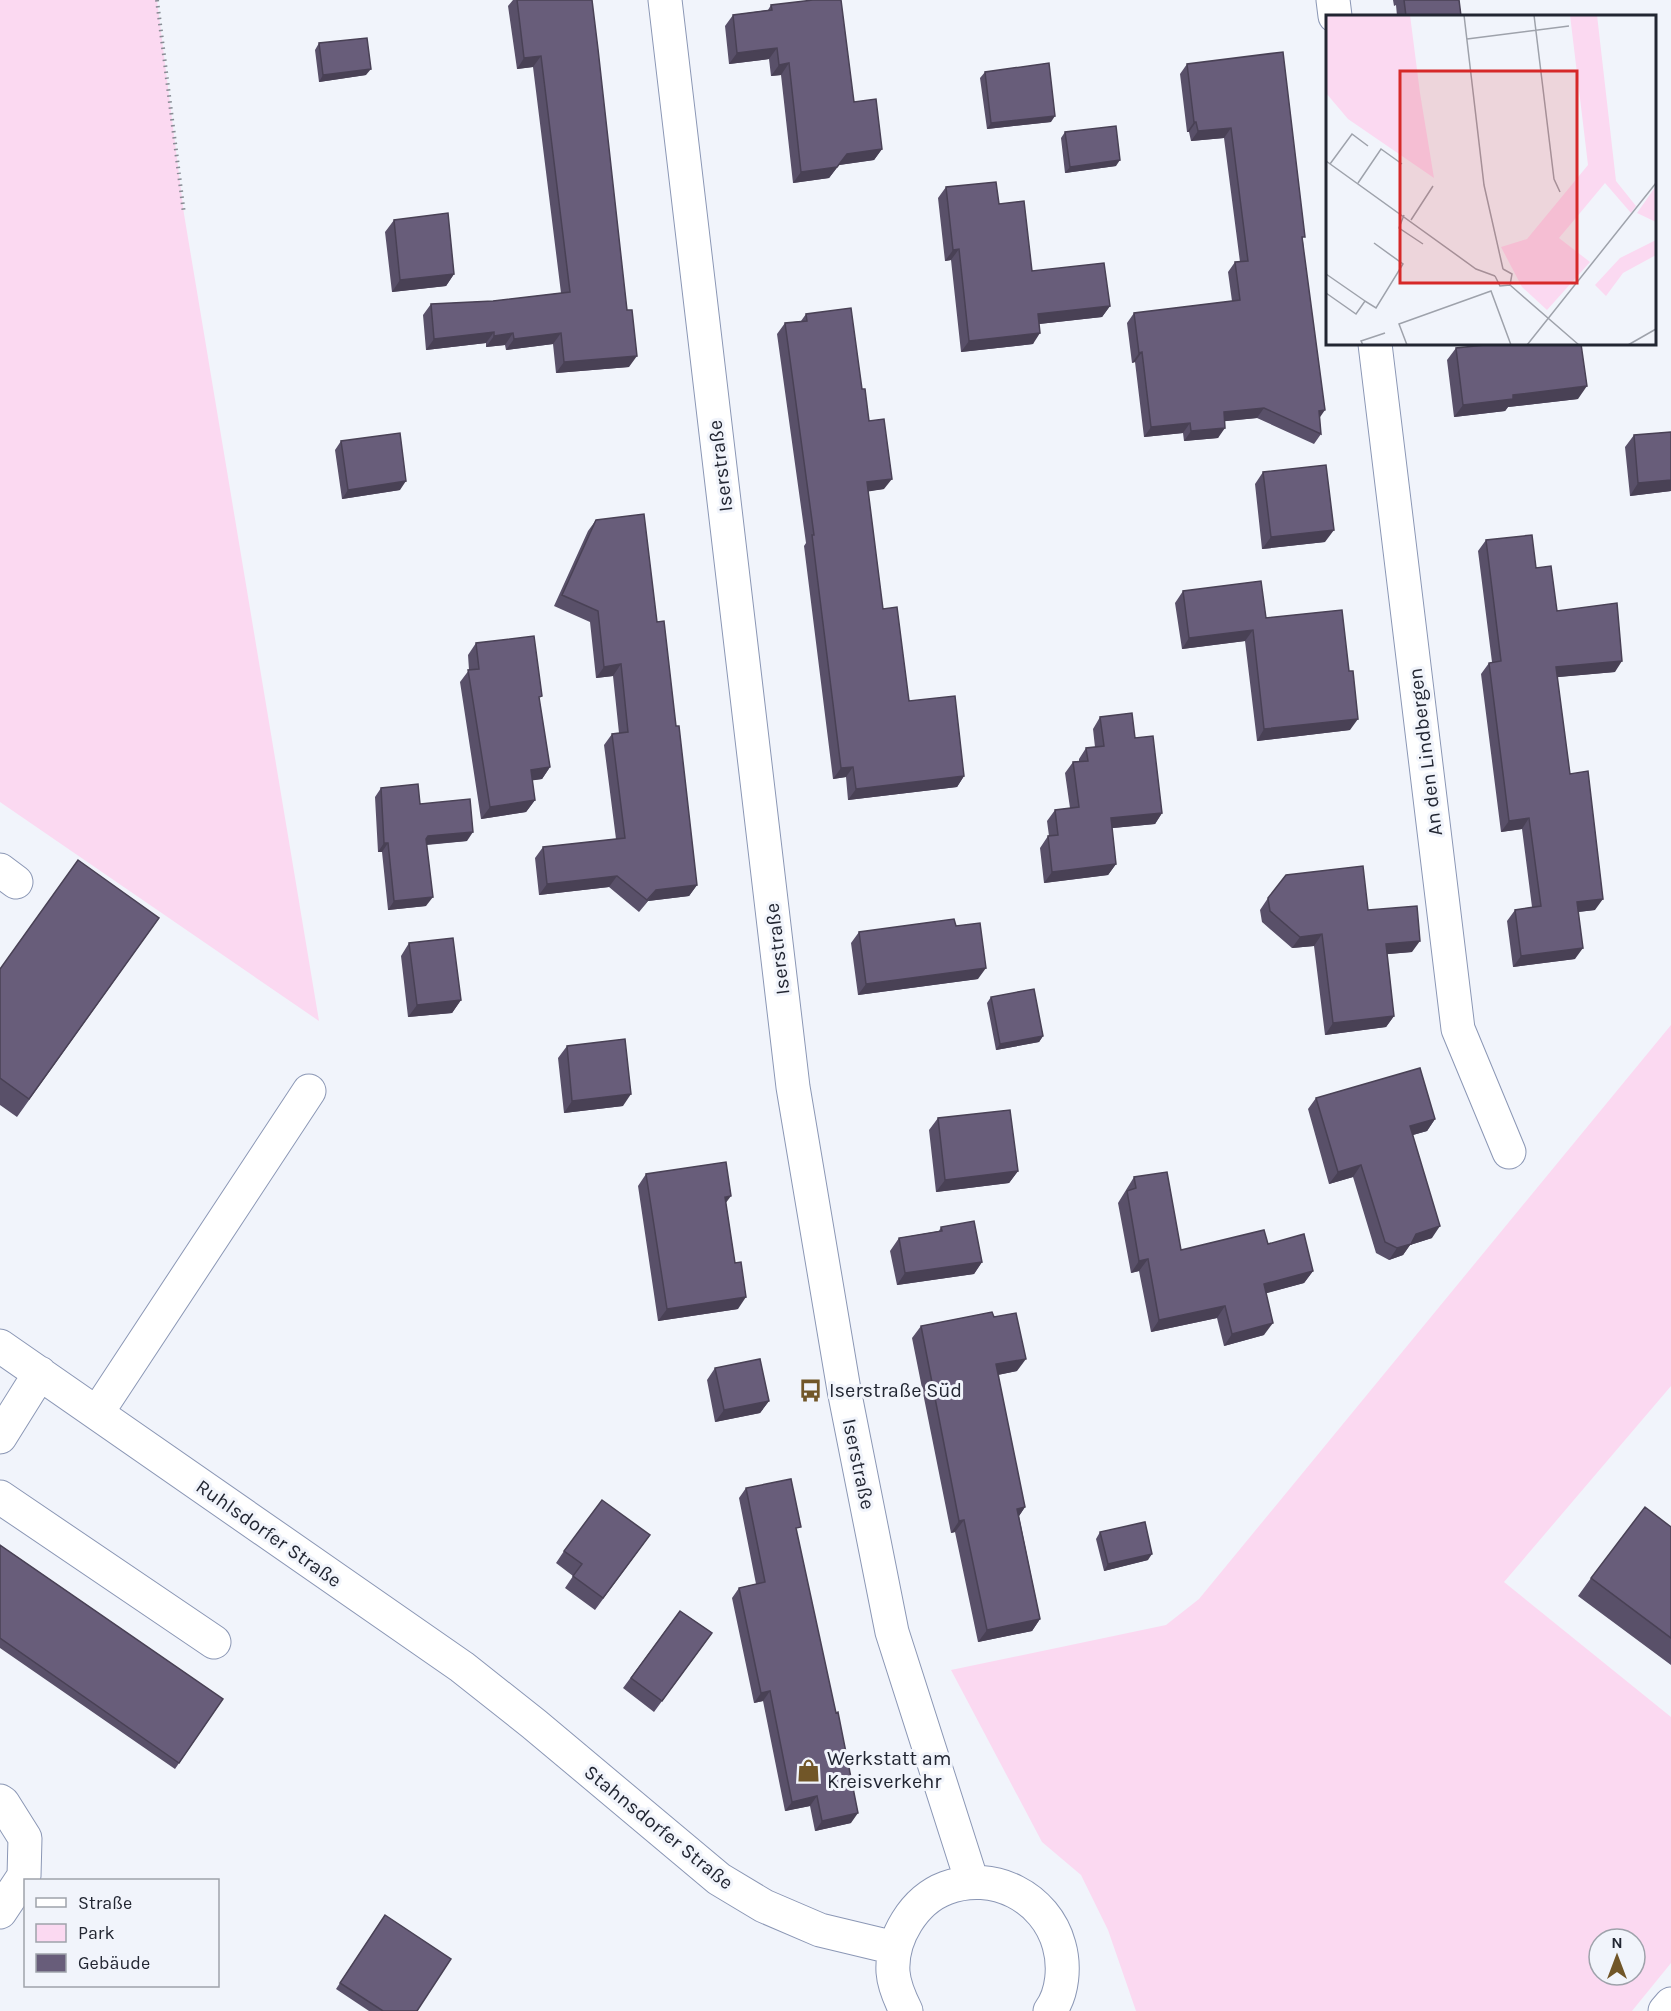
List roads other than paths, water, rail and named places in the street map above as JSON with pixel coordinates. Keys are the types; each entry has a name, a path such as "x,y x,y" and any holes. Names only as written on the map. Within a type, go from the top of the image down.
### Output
{"street":[{"name":"Iserstraße","path":"665,0 793,1087 844,1390 892,1632 972,1882"},
{"path":"1334,0 1335,15"},
{"name":"An den Lindbergen","path":"1375,345 1458,1029 1509,1152"},
{"path":"97,1413 309,1091"},
{"name":"Ruhlsdorfer Straße","path":"0,1346 462,1667 534,1724"},
{"path":"0,1437 40,1373"},
{"path":"0,1497 214,1642"},
{"name":"Stahnsdorfer Straße","path":"534,1724 719,1879 764,1906 820,1930 895,1948"},
{"path":"0,1801 25,1838 24,1876 0,1912"},
{"path":"906,2011 898,1995 893,1972 895,1948 905,1923 923,1902 946,1888 972,1882 998,1884 1022,1894 1042,1910 1056,1932 1063,1958 1062,1983 1050,2011"},
{"path":"1665,2011 1671,2004"}],"place":[{"name":"Iserstraße Süd","path":"811,1390"},
{"name":"Werkstatt am Kreisverkehr","path":"809,1770"}]}
